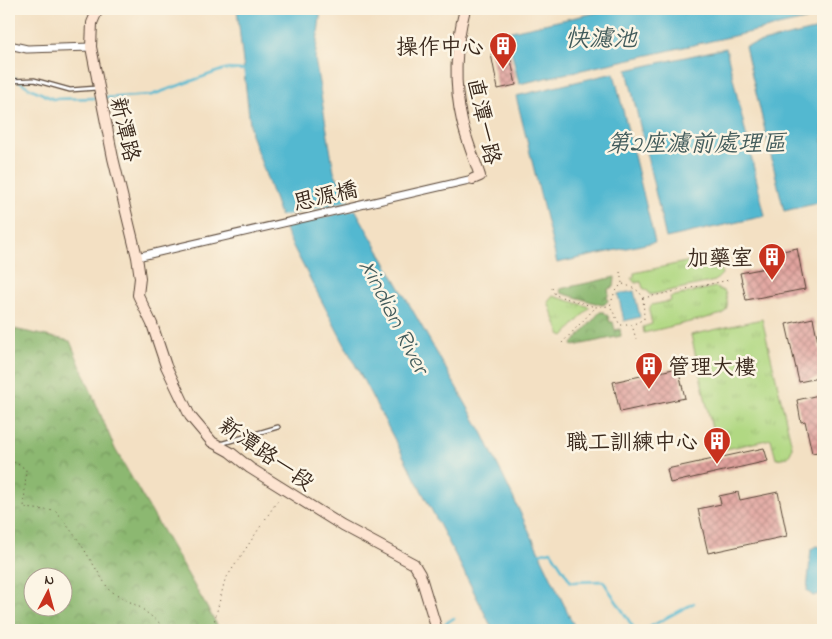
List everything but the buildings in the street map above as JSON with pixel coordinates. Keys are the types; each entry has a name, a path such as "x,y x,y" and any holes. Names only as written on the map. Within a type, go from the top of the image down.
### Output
{"street":[{"name":"新潭路","path":"98,9 92,23 91,47 137,257"},
{"name":"直潭一路","path":"465,9 458,33 456,76 462,121 480,176 473,179"},
{"path":"9,45 27,49 91,47"},
{"name":"思源橋","path":"137,257 473,179"},
{"name":"新潭路一段","path":"137,257 140,278 138,295 152,324 166,366 190,416 212,442 284,490 342,526 414,564 420,574 437,630"}],"lane":[{"path":"10,81 34,80 70,90 99,90"},
{"path":"217,445 278,427"}],"path":[{"path":"620,272 622,284 614,294 610,306 620,325 632,325 644,319 643,298 638,289 622,284"},
{"path":"643,298 729,280"},
{"path":"552,288 555,295 595,307 610,306"},
{"path":"562,343 595,307"},
{"path":"632,325 636,339"},
{"path":"9,464 14,462 26,469 24,508 56,511 79,541 109,590 141,608 168,630"},
{"path":"212,630 225,580 284,490"}],"green space":[{"path":"714,256 719,260 722,274 715,281 650,295 643,288 641,282 635,283 631,278 634,277 634,273"},
{"path":"615,277 614,287 608,289 608,301 602,305 561,293 560,289"},
{"path":"715,287 725,292 727,306 723,314 644,333 643,327 652,324 649,311 651,305 671,301 670,297"},
{"path":"553,296 590,307 564,336 560,334 548,302"},
{"path":"600,312 604,312 610,322 613,322 615,330 620,329 621,336 573,346 572,344"},
{"path":"762,319 792,446 788,457 776,459 771,439 717,451 691,335"},
{"path":"9,328 70,341 115,449 220,630 9,630"}],"water":[{"name":"Xindian River","path":"237,9 321,9 315,59 334,172 483,434 576,630 493,630 288,237 251,134"},
{"name":"快濾池","path":"613,9 823,9 823,16 519,84 507,32"},
{"path":"823,28 823,202 784,211 745,46"},
{"name":"第2座濾前處理區","path":"726,48 765,216 666,238 627,70"},
{"path":"614,73 655,242 557,263 516,96"},
{"path":"634,291 640,317 624,321 618,294"},
{"path":"816,546 823,547 823,590 820,594 813,596 807,591 811,549"}],"pier":[{"path":"353,200 358,209 282,227 278,217"}],"waterway":[{"path":"103,98 152,95 225,69 245,70"},
{"path":"9,74 28,87 53,99 98,98"},
{"path":"538,554 551,551 571,582 603,581 635,630"},
{"path":"644,630 694,603"},
{"path":"440,627 454,618"}],"place":[{"name":"操作中心","path":"503,70"},
{"name":"加藥室","path":"772,281"},
{"name":"管理大樓","path":"649,390"},
{"name":"職工訓練中心","path":"717,465"}]}
